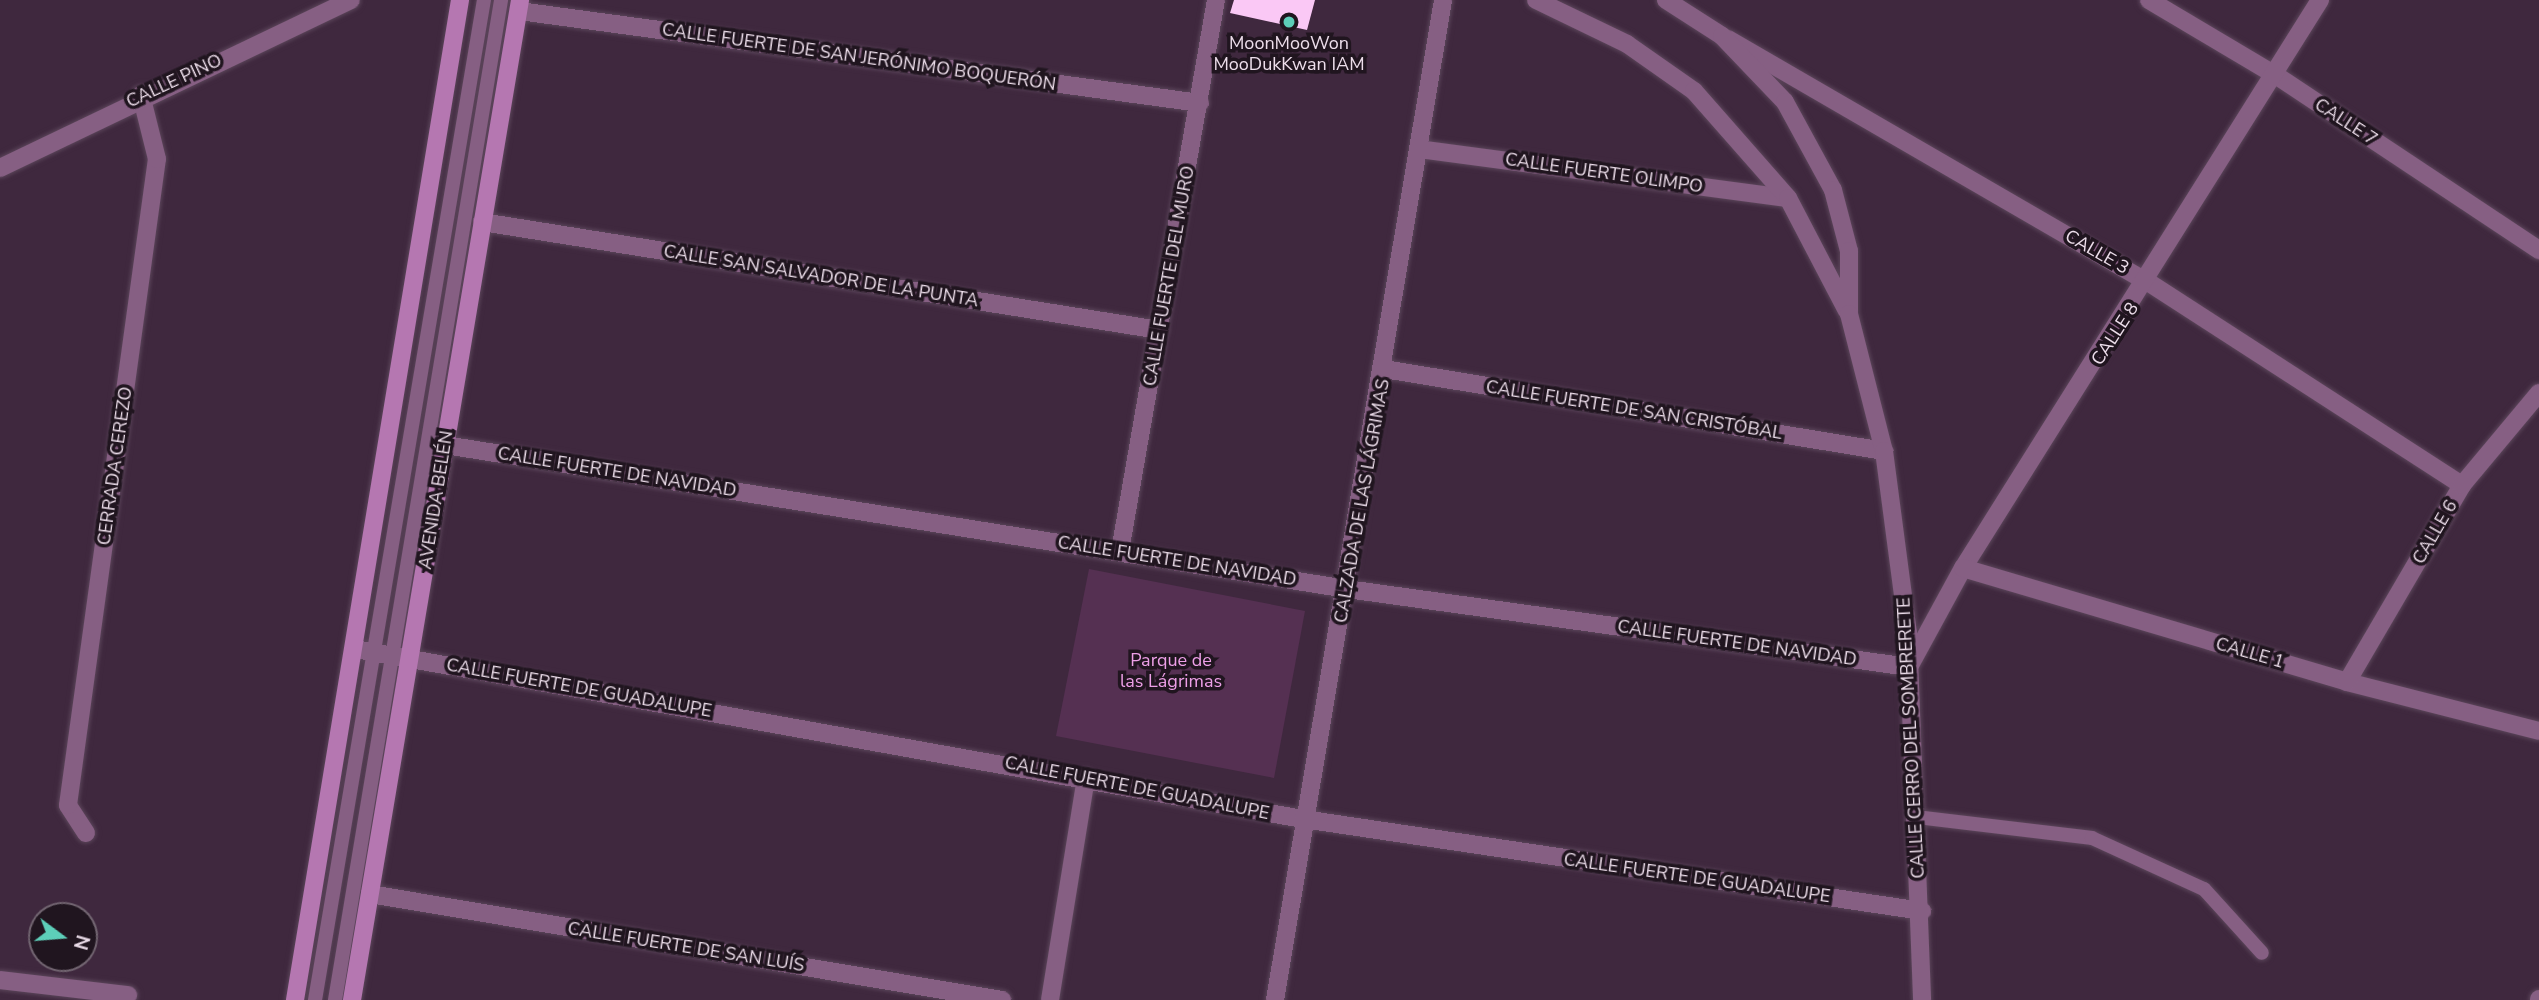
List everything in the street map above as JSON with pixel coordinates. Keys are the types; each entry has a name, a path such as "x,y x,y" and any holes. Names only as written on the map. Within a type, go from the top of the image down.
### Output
{"main road":[{"path":"295,1000 460,0"},
{"name":"AVENIDA BELÉN","path":"352,1000 370,894 401,657 445,444 519,6"}],"street":[{"name":"CALLE PINO","path":"0,168 141,95 351,0"},
{"name":"CALLE FUERTE DEL MURO","path":"1120,551 1216,0"},
{"name":"CALZADA DE LAS LÁGRIMAS","path":"1275,1000 1303,819 1347,589 1384,369 1443,0"},
{"name":"CALLE CERRO DEL SOMBRERETE","path":"1536,0 1627,44 1694,91 1788,198 1849,314 1884,451 1909,667 1922,911 1922,1000"},
{"name":"CALLE CERRO DEL SOMBRERETE","path":"1666,0 1722,36 1785,102 1833,190 1849,251 1849,314"},
{"name":"CALLE 7","path":"2148,0 2277,76 2539,250"},
{"name":"CALLE 8","path":"1909,667 1964,568 2148,282 2277,76 2320,0"},
{"name":"CALLE FUERTE DE SAN JERÓNIMO BOQUERÓN","path":"519,6 1200,103"},
{"name":"CALLE 3","path":"1722,36 2148,282 2462,485"},
{"name":"CERRADA CEREZO","path":"86,833 68,805 157,159 141,95"},
{"name":"CALLE FUERTE OLIMPO","path":"1419,149 1788,198"},
{"name":"CALLE SAN SALVADOR DE LA PUNTA","path":"482,222 1159,330"},
{"name":"CALLE FUERTE DE SAN CRISTÓBAL","path":"1384,369 1884,451"},
{"name":"CALLE 6","path":"2347,682 2462,485 2539,393"},
{"name":"CALLE FUERTE DE NAVIDAD","path":"445,444 1347,589 1909,667"},
{"name":"CALLE 1","path":"1964,568 2347,682 2539,731"},
{"name":"CALLE FUERTE DE GUADALUPE","path":"355,649 1303,819 1922,911"},
{"path":"1050,1000 1086,778"},
{"name":"CALLE FUERTE DE SAN LUÍS","path":"370,894 1002,1000"},
{"path":"0,980 58,994 128,995"}],"lane":[{"path":"315,1000 484,0"},
{"path":"335,1000 401,657 501,0"},
{"path":"1916,817 2103,842 2204,888 2262,953"}],"green space":[{"name":"Parque de las Lágrimas","path":"1089,569 1305,611 1274,778 1056,736"}],"building":[{"name":"MoonMooWon MooDukKwan IAM","path":"1234,0 1315,0 1307,30 1230,13"}],"place":[{"name":"MoonMooWon MooDukKwan IAM","path":"1289,22"}]}
